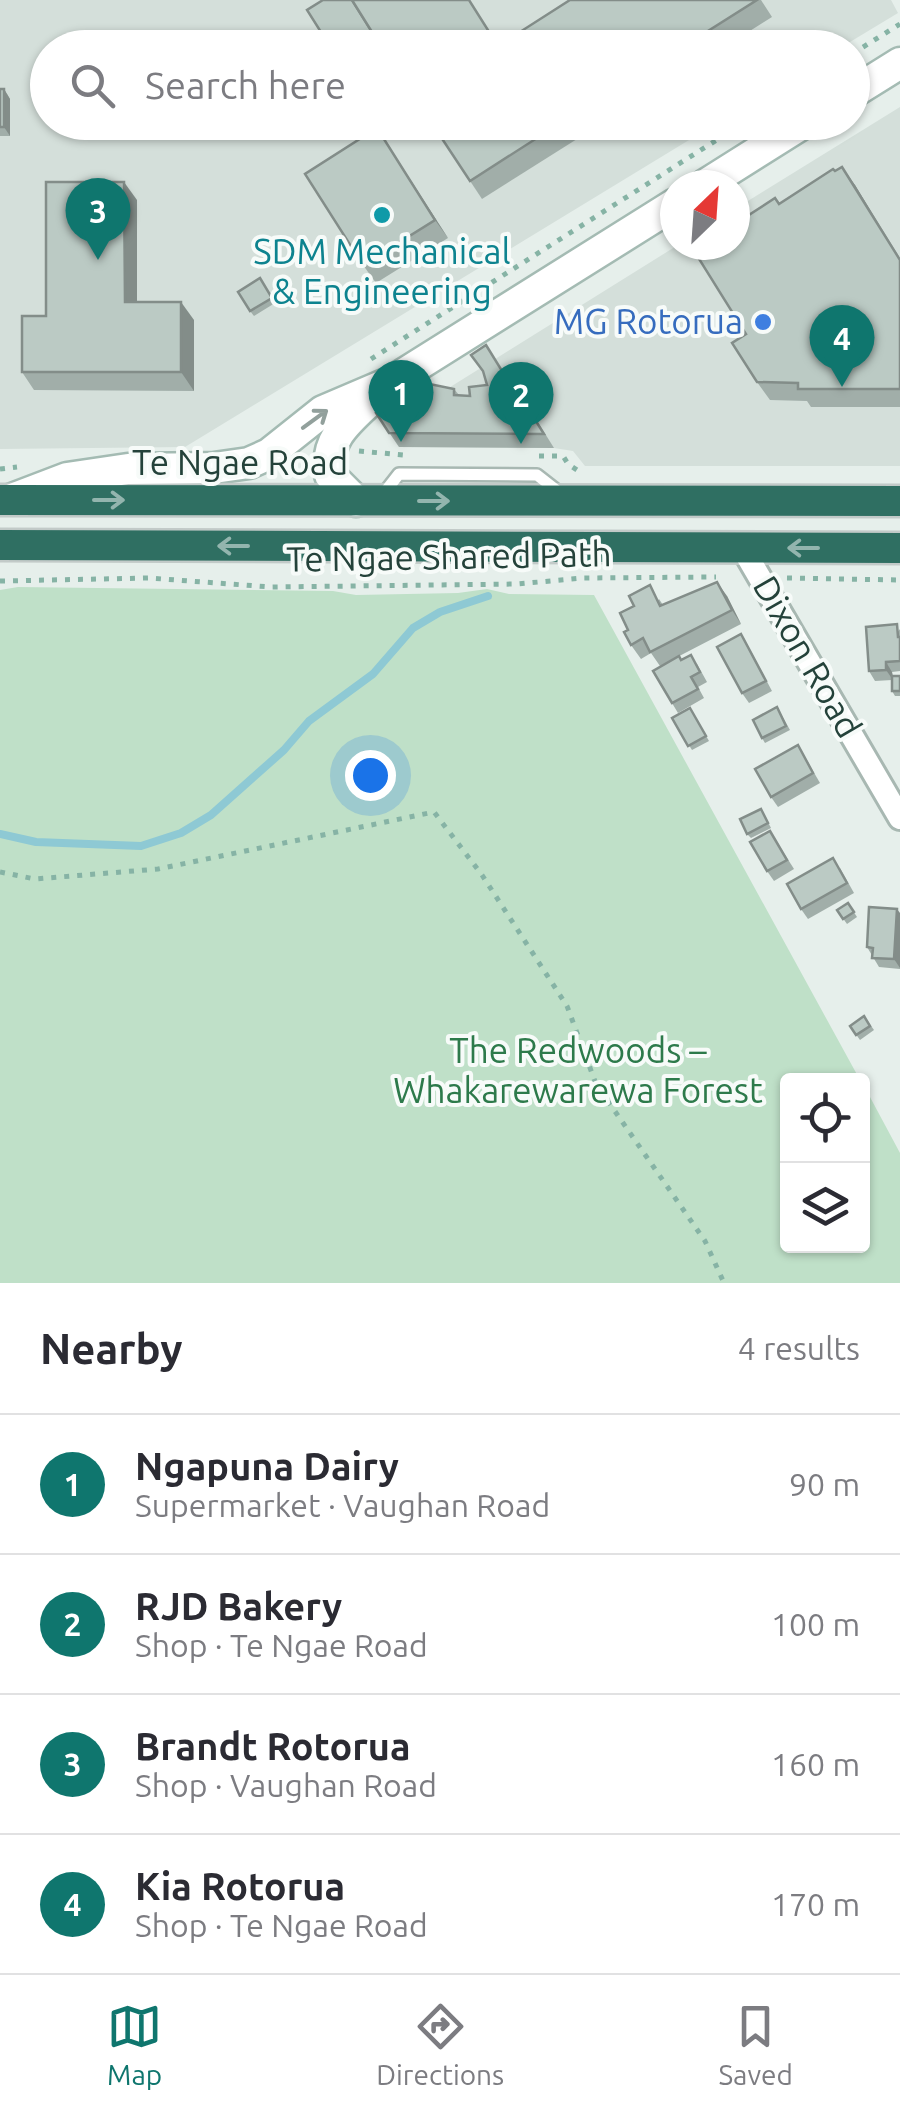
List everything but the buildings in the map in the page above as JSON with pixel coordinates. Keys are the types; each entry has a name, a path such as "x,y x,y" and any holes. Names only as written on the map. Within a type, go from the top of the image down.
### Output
{"highway":[{"name":"Te Ngae Road","path":"6,500 900,500"},
{"path":"0,545 900,548"}],"street":[{"path":"870,82 900,63"},
{"path":"729,170 776,140"},
{"path":"6,500 67,478 128,469 214,468 250,463 269,454 323,411 391,382 660,213"},
{"path":"367,501 330,475 328,452 340,429 391,382"},
{"name":"Dixon Road","path":"743,548 900,818"}],"path":[{"path":"870,43 900,24"},
{"path":"369,360 717,140"},
{"path":"343,451 420,455"},
{"path":"526,456 563,456 578,472 590,472"},
{"name":"Te Ngae Shared Path","path":"0,581 149,578 271,587 516,584 582,578 900,580"},
{"path":"0,872 35,879 158,868 434,812 482,874 567,1006 596,1084 706,1240 724,1283"}],"shaded area":[{"path":"0,0 891,0 898,13 870,30 30,30 30,140 689,140 185,447 0,449"},
{"path":"900,107 900,466 585,466 573,451 554,448 399,447 386,427 660,256 660,260 750,260 750,200 847,140 870,140 870,126"}],"green space":[{"name":"The Redwoods – Whakarewarewa Forest","path":"18,587 333,591 356,595 487,589 509,594 594,595 856,1073 780,1073 780,1253 870,1253 870,1097 900,1153 900,1283 0,1283 0,590"}],"waterway":[{"path":"0,834 36,842 141,846 181,833 211,815 284,750 309,721 373,674 413,628 440,612 488,596"}],"place":[{"name":"SDM Mechanical & Engineering","path":"382,215"},
{"name":"Brandt Rotorua","path":"98,260"},
{"name":"MG Rotorua","path":"763,322"},
{"name":"Kia Rotorua","path":"842,387"},
{"name":"Ngapuna Dairy","path":"401,442"},
{"name":"RJD Bakery","path":"521,444"}]}
